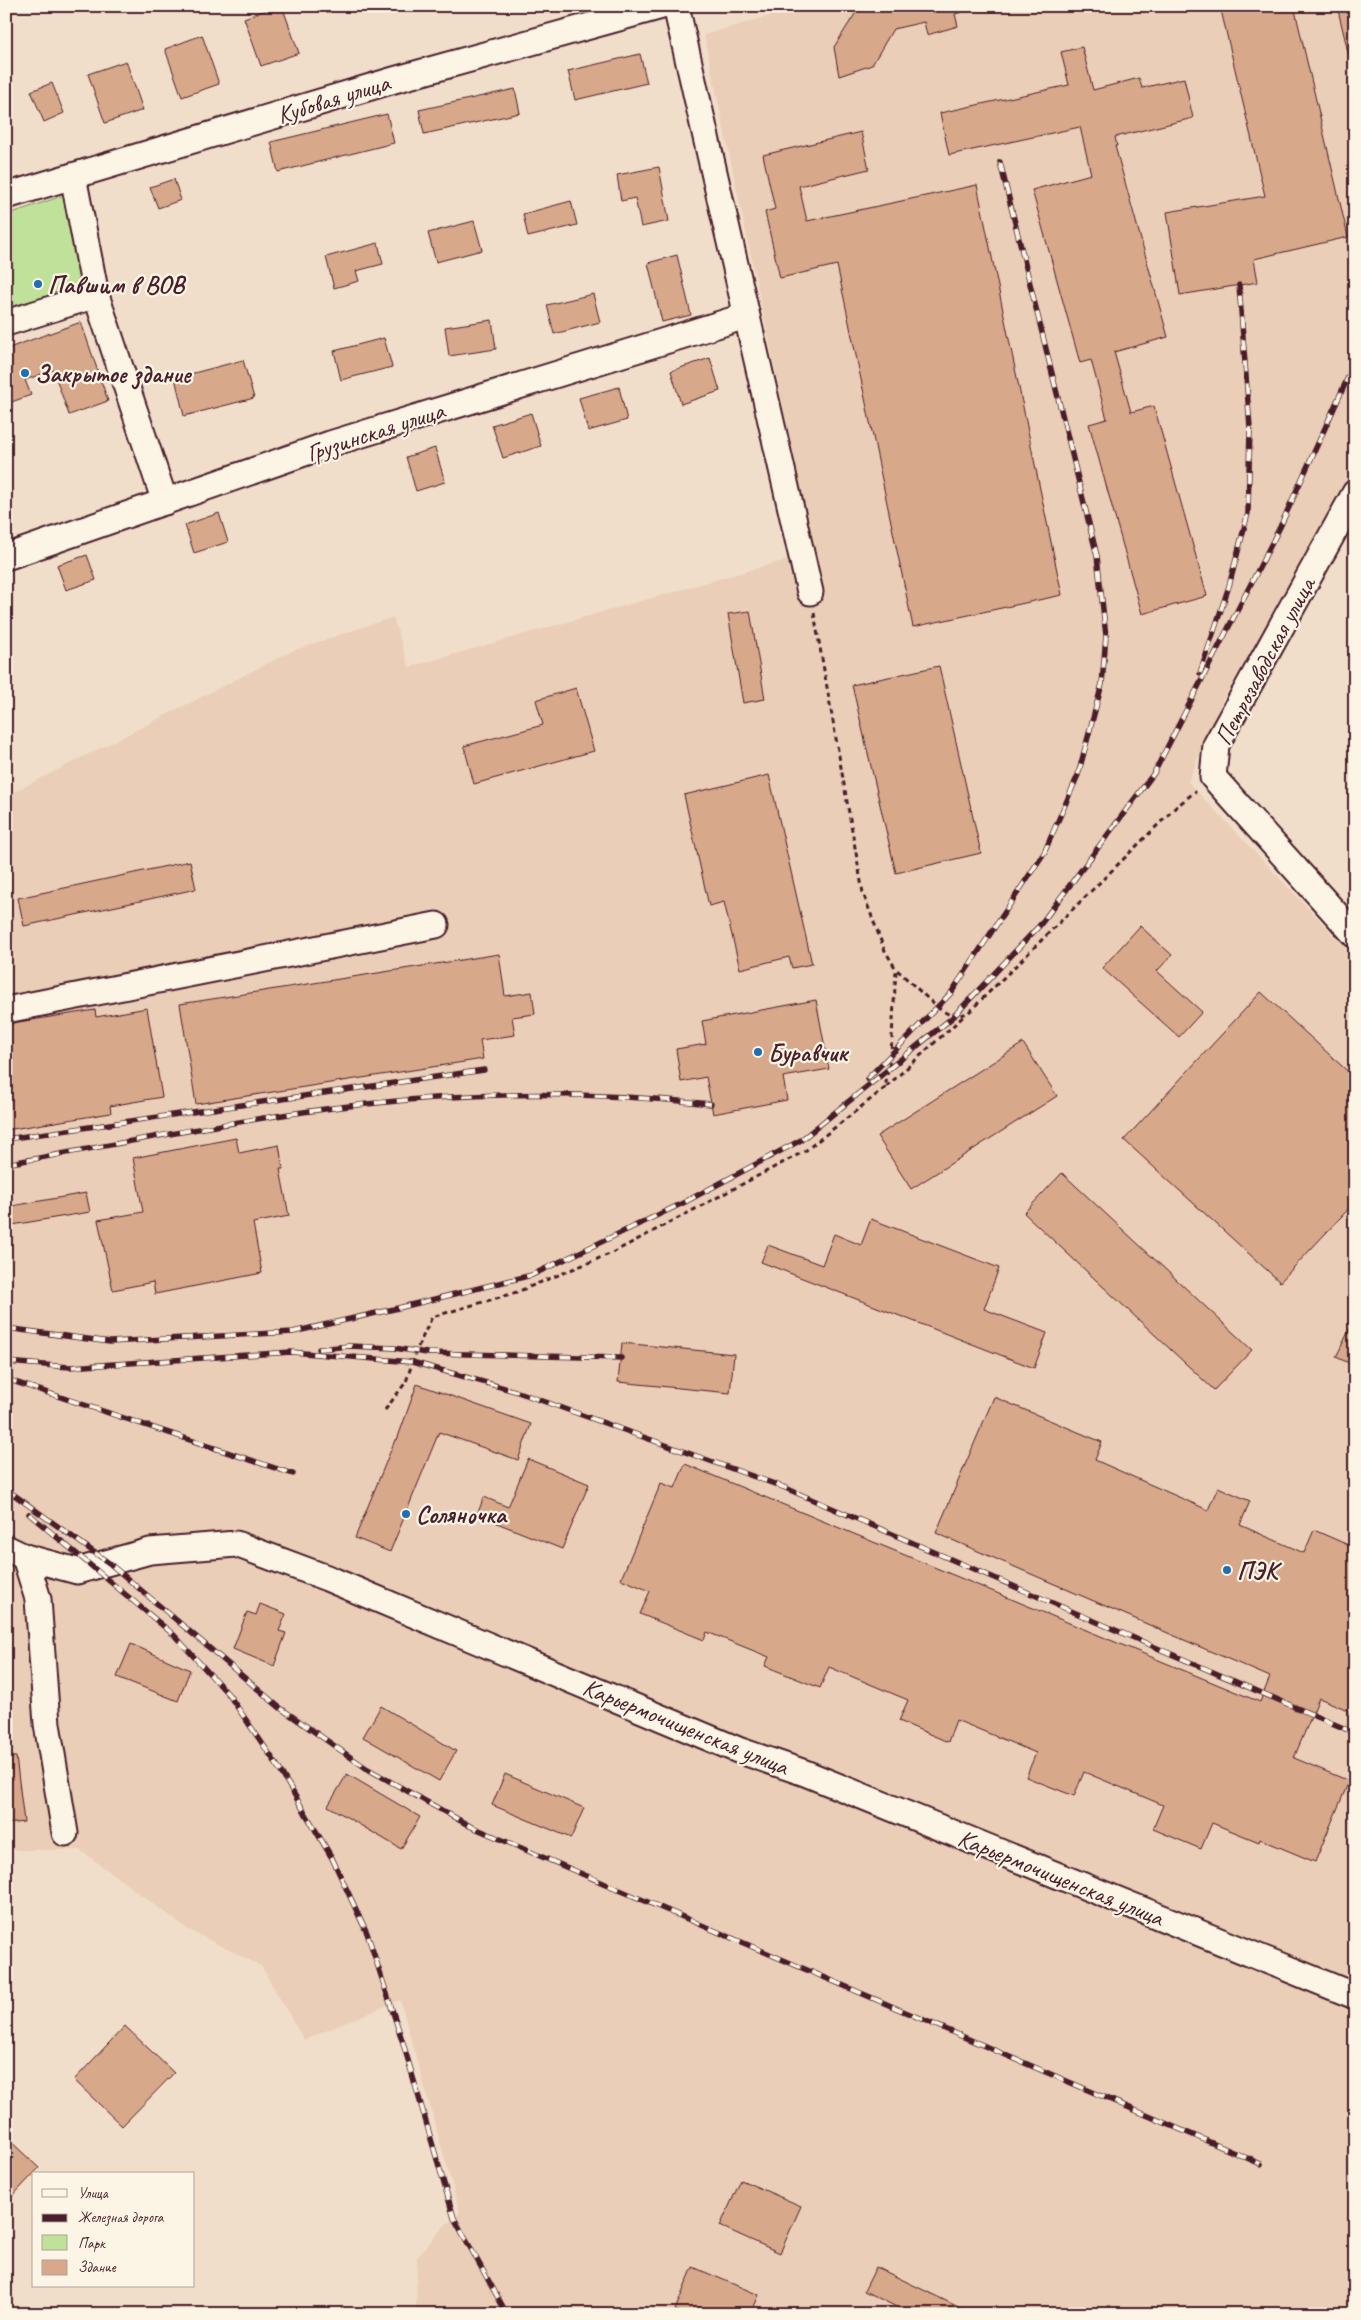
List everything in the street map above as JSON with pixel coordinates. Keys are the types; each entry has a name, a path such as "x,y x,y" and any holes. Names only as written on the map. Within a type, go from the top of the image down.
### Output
{"street":[{"name":"Кубовая улица","path":"6,196 394,80 662,6"},
{"path":"676,6 810,592"},
{"path":"73,176 96,295 165,502"},
{"path":"6,323 96,295"},
{"name":"Грузинская улица","path":"6,557 330,444 746,316"},
{"name":"Петрозаводская улица","path":"1355,493 1216,745 1213,776 1355,935"},
{"path":"6,1010 436,925"},
{"name":"Карьермочищенская улица","path":"15,1552 77,1571 150,1551 236,1544 336,1582 738,1750 805,1773 1355,1996"},
{"path":"15,1552 38,1599 47,1724 65,1833"}],"path":[{"path":"810,592 863,892 884,949 896,969 938,1008 953,1017 968,1013"},
{"path":"385,1410 406,1382 416,1351 432,1317 517,1292 612,1253 805,1151 885,1088 968,1013 1176,807 1213,776"},
{"path":"885,1088 891,1054 896,969"}],"shaded area":[{"path":"804,6 1355,6 1355,476 1223,699 1188,782 1355,957 1355,2314 416,2314 417,2257 444,2226 460,2213 400,2000 304,2040 261,1966 189,1930 80,1850 6,1850 6,796 292,651 393,617 409,667 793,558 813,548 704,35"}],"green space":[{"path":"71,193 91,301 6,326 6,215"}],"building":[{"path":"277,6 282,6 299,53 261,66 244,18"},
{"path":"860,6 962,6 962,12 955,14 958,26 927,35 924,22 893,29 872,65 839,76 834,47"},
{"path":"1220,6 1294,6 1348,237 1254,259 1258,282 1180,295 1167,212 1265,196"},
{"path":"1337,6 1355,6 1355,55 1349,56"},
{"path":"202,35 219,84 182,97 165,49"},
{"path":"1082,47 1093,90 1139,78 1142,88 1184,78 1193,118 1115,137 1117,146 1115,146 1168,337 1114,352 1131,412 1154,406 1207,596 1142,614 1089,424 1107,419 1091,360 1080,363 1032,190 1091,174 1080,127 949,155 940,113 1069,85 1061,52"},
{"path":"640,54 647,83 575,100 568,71"},
{"path":"126,61 143,110 105,123 88,74"},
{"path":"52,83 64,113 44,122 31,91"},
{"path":"515,89 520,113 424,134 419,110"},
{"path":"387,114 394,143 278,172 271,142"},
{"path":"861,132 869,169 799,186 807,221 977,185 1062,595 913,627 837,265 780,278 765,212 775,209 763,155"},
{"path":"659,167 669,221 641,227 635,198 621,201 617,175"},
{"path":"174,179 181,200 158,208 150,187"},
{"path":"571,201 577,225 528,237 523,214"},
{"path":"474,221 482,250 436,262 428,233"},
{"path":"378,243 383,264 356,271 359,281 334,288 326,257"},
{"path":"677,255 691,315 662,322 648,263"},
{"path":"593,294 600,322 554,334 547,305"},
{"path":"492,320 496,349 449,356 445,327"},
{"name":"Закрытое здание","path":"81,322 108,401 69,415 53,370 25,380 31,395 6,404 6,349"},
{"path":"384,338 392,367 341,380 334,351"},
{"path":"710,358 720,391 681,404 671,371"},
{"path":"243,360 254,398 184,416 175,378"},
{"path":"619,387 627,420 588,431 579,398"},
{"path":"531,413 541,446 503,458 492,425"},
{"path":"435,448 445,482 416,491 406,457"},
{"path":"219,513 228,542 194,553 185,525"},
{"path":"87,555 96,580 66,590 57,565"},
{"path":"750,611 765,699 743,703 728,614"},
{"path":"939,666 981,853 896,873 852,685"},
{"path":"576,688 594,751 474,784 464,746 543,725 536,700"},
{"path":"769,775 812,964 792,968 789,957 740,969 724,902 709,906 684,795"},
{"path":"190,861 196,889 24,926 18,898"},
{"path":"1140,926 1172,955 1157,971 1202,1012 1179,1037 1102,968"},
{"path":"499,954 505,996 532,992 535,1014 512,1017 515,1035 480,1040 483,1059 196,1104 180,1004"},
{"path":"1261,992 1355,1078 1355,1202 1280,1282 1124,1140"},
{"path":"816,1000 829,1069 783,1077 787,1100 713,1114 706,1077 681,1082 676,1049 706,1044 702,1021"},
{"path":"147,1008 162,1097 110,1106 111,1113 6,1130 6,1024 95,1010 96,1017"},
{"path":"1023,1043 1057,1096 911,1189 877,1136"},
{"path":"236,1138 239,1153 279,1145 283,1169 280,1169 289,1216 253,1223 262,1273 155,1294 153,1282 113,1290 98,1220 143,1212 133,1158"},
{"path":"1062,1173 1252,1350 1214,1390 1024,1213"},
{"path":"86,1193 90,1212 6,1226 6,1207"},
{"path":"871,1219 999,1268 984,1309 1047,1333 1034,1368 761,1262 768,1245 822,1265 834,1234 861,1245"},
{"path":"1355,1318 1355,1366 1336,1357"},
{"path":"622,1343 734,1354 730,1393 618,1382"},
{"path":"417,1384 531,1424 518,1460 439,1432 390,1552 355,1538 395,1440 397,1440"},
{"path":"994,1397 1102,1442 1095,1460 1208,1510 1218,1487 1250,1501 1240,1525 1304,1553 1314,1530 1355,1548 1355,1713 1319,1698 1294,1758 1349,1781 1315,1862 1260,1839 1259,1842 1212,1823 1201,1849 1153,1829 1163,1805 1084,1772 1074,1796 1026,1777 1036,1753 956,1720 948,1742 899,1721 908,1700 829,1667 820,1688 765,1666 769,1657 707,1632 704,1640 640,1614 650,1591 621,1579 661,1483 675,1488 685,1464 1260,1702 1270,1677 936,1533"},
{"path":"528,1459 589,1484 562,1549 477,1515 484,1497 508,1507"},
{"path":"260,1604 286,1614 279,1631 286,1633 274,1666 233,1649 247,1612 256,1615"},
{"path":"131,1644 190,1670 178,1701 117,1677"},
{"path":"381,1706 456,1751 439,1781 363,1737"},
{"path":"6,1757 16,1757 24,1822 6,1824"},
{"path":"347,1774 420,1817 401,1849 328,1806"},
{"path":"505,1774 584,1808 571,1838 492,1805"},
{"path":"125,2026 174,2073 122,2126 74,2080"},
{"path":"6,2137 39,2168 35,2172 32,2172 32,2175 6,2203"},
{"path":"741,2180 801,2206 780,2253 720,2226"},
{"path":"693,2267 759,2295 751,2314 684,2314 675,2310"},
{"path":"876,2267 973,2314 911,2314 864,2291"}],"railway":[{"path":"867,1079 951,993 1044,853 1078,775 1102,684 1106,636 1097,556 1000,162"},
{"path":"1200,673 1229,586 1248,513 1250,428 1239,285"},
{"path":"6,1328 110,1342 293,1332 394,1309 532,1275 683,1203 801,1140 953,1017 1040,925 1154,773 1280,527 1355,362"},
{"path":"6,1139 484,1070"},
{"path":"6,1164 283,1115 395,1101 484,1095 549,1095 646,1098 711,1104"},
{"path":"319,1349 349,1346 394,1348 427,1353 621,1358"},
{"path":"6,1362 70,1367 291,1352 412,1362 515,1391 783,1487 1355,1733"},
{"path":"6,1379 293,1474"},
{"path":"6,1489 109,1563 279,1707 366,1768 470,1826 1261,2164"},
{"path":"29,1514 174,1635 229,1695 275,1762 332,1858 367,1933 403,2043 454,2218 507,2314"}],"place":[{"name":"Павшим в ВОВ","path":"38,284"},
{"name":"Закрытое здание","path":"25,373"},
{"name":"Буравчик","path":"758,1052"},
{"name":"Соляночка","path":"406,1514"},
{"name":"ПЭК","path":"1227,1570"}]}
